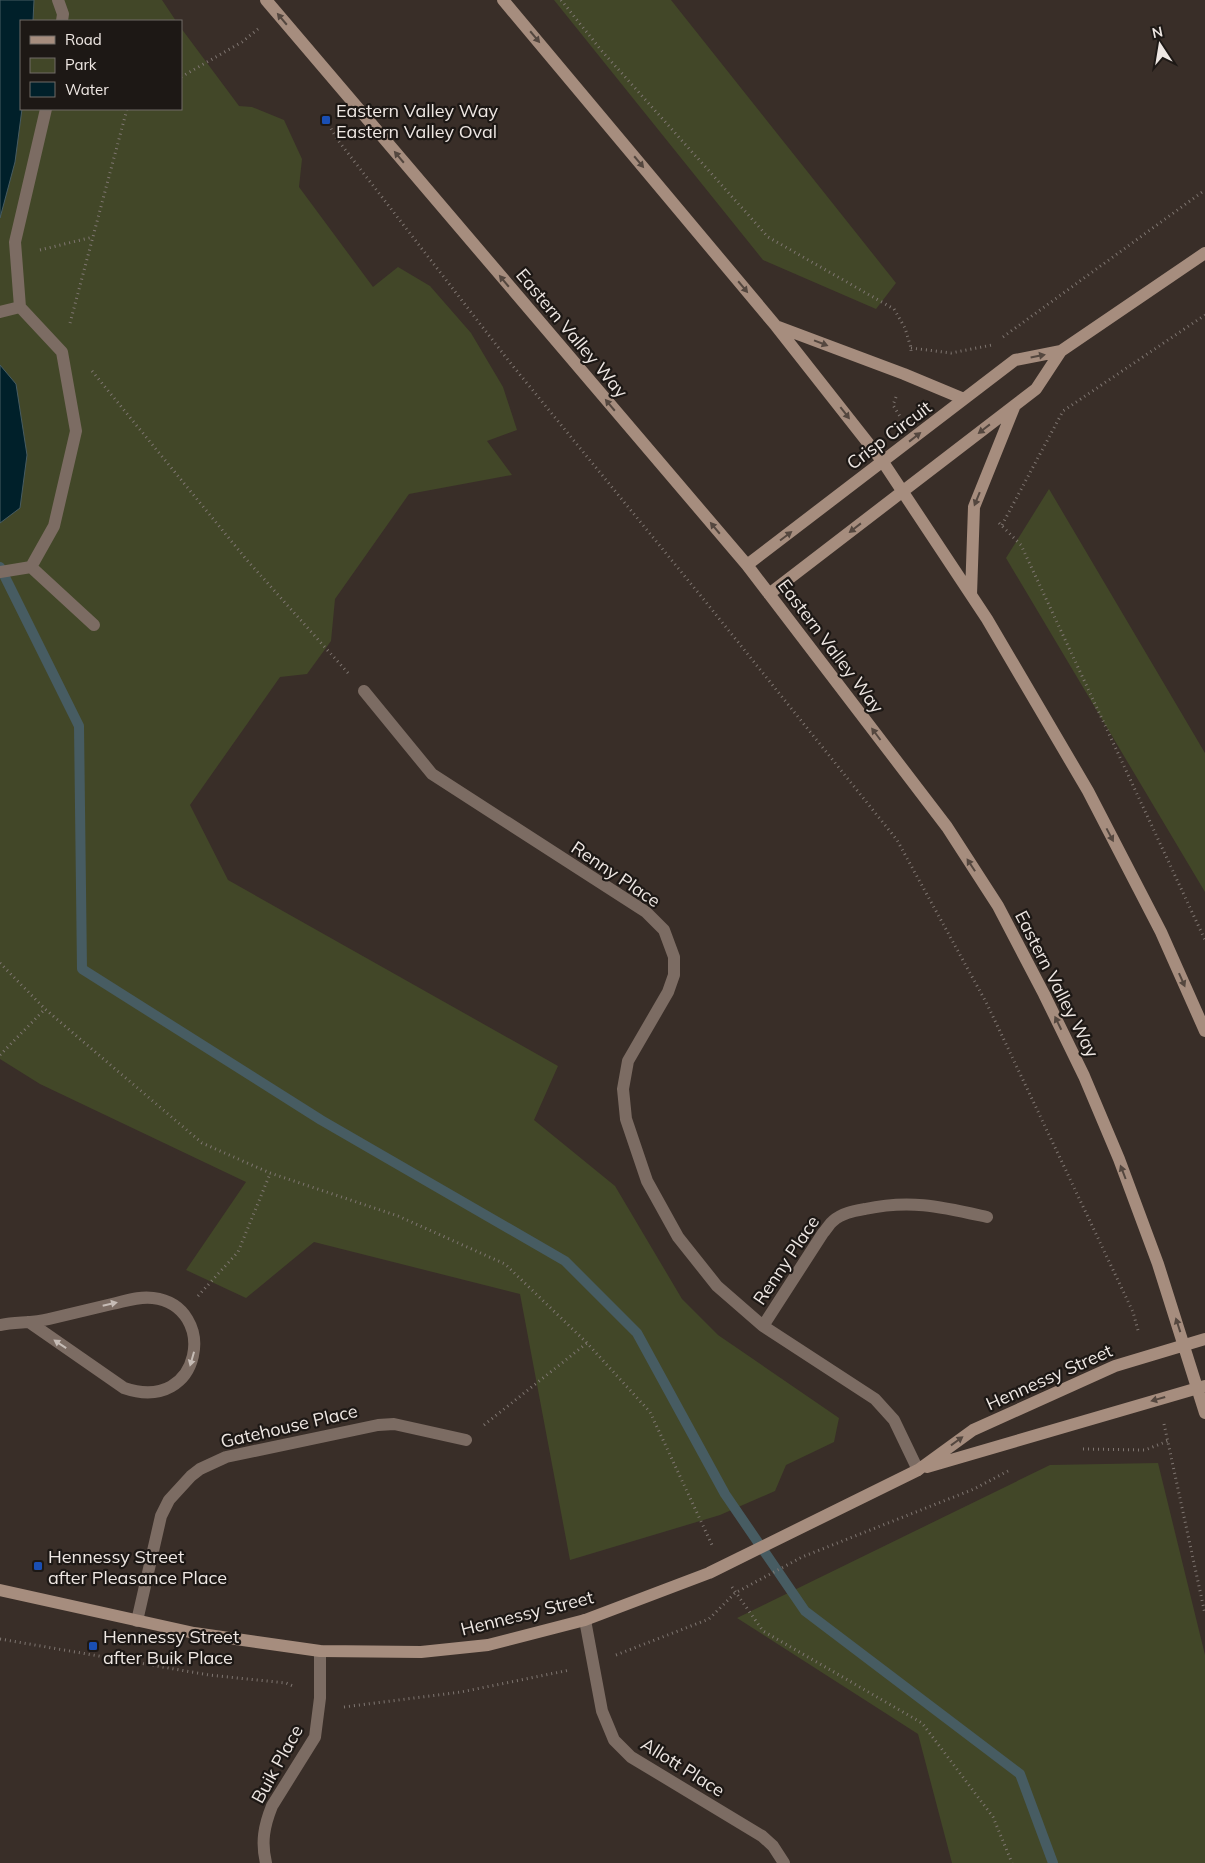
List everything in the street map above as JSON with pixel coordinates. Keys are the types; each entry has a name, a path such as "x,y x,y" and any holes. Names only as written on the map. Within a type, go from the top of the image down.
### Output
{"main road":[{"name":"Eastern Valley Way","path":"266,0 747,565 947,827 998,906 1084,1076 1158,1264 1184,1344 1202,1387 1205,1413"},
{"path":"503,0 776,326 883,462 903,491 987,619 1088,792 1161,932 1205,1031"},
{"name":"Crisp Circuit","path":"769,594 1036,389 1062,351 1205,253"},
{"path":"776,326 904,374 964,399"},
{"name":"Crisp Circuit","path":"747,565 1015,360 1062,351"},
{"path":"971,595 974,507 1015,405"},
{"name":"Hennessy Street","path":"0,1590 194,1633 320,1651 421,1652 488,1645 585,1620 709,1573 918,1470 973,1430 1115,1366 1205,1339"},
{"name":"Hennessy Street","path":"918,1470 1202,1387"}],"street":[{"path":"58,0 63,14 62,20"},
{"path":"31,567 54,526 76,431 62,352 20,307 15,242 46,110"},
{"path":"0,312 20,307"},
{"path":"0,572 31,567"},
{"path":"31,567 94,625"},
{"name":"Renny Place","path":"364,691 432,774 646,912 664,930 674,957 674,975 668,992 628,1061 623,1090 626,1119 648,1181 678,1237 717,1286 763,1326 875,1399 894,1420 918,1470"},
{"name":"Renny Place","path":"763,1326 832,1222 847,1212 888,1204 917,1204 938,1206 987,1217"},
{"path":"0,1325 29,1322 144,1297 166,1301 183,1313 190,1323 195,1346 191,1364 181,1379 160,1391 136,1392 124,1388 29,1322"},
{"name":"Gatehouse Place","path":"137,1621 161,1516 169,1500 181,1485 200,1469 226,1457 378,1425 394,1424 466,1440"},
{"name":"Allott Place","path":"585,1620 602,1711 614,1740 632,1757 762,1836 773,1846 784,1863"},
{"name":"Buik Place","path":"266,1863 262,1841 267,1818 272,1806 315,1736 320,1698 320,1651"}],"path":[{"path":"561,0 601,50 768,237 894,309 905,328 912,348 951,352 992,345 1205,190"},
{"path":"182,77 242,42 264,24"},
{"path":"127,110 62,352 89,368 246,559 364,691"},
{"path":"326,120 337,139 508,360 897,840 988,1004 1133,1312"},
{"path":"16,256 93,237"},
{"path":"1205,315 1063,412 1002,525 1021,544 1205,940"},
{"path":"1200,930 1205,931"},
{"path":"0,963 45,1009 202,1143 270,1174 398,1216 505,1264 587,1343 650,1412 724,1564 735,1593 763,1631 922,1723 993,1817 1012,1863"},
{"path":"0,1055 45,1009"},
{"path":"183,1313 238,1252 270,1174"},
{"path":"466,1440 587,1343"},
{"path":"1082,1449 1145,1450 1168,1441 1205,1614"},
{"path":"744,1588 802,1558 974,1489 1008,1471"}],"green space":[{"path":"0,0 162,0 175,20 20,20 20,110 182,110 182,29 239,106 252,107 284,120 302,159 299,187 373,287 398,267 430,286 471,333 503,387 517,430 487,441 512,475 409,494 335,599 331,641 307,674 280,677 190,805 228,880 558,1066 534,1120 615,1186 682,1299 718,1335 839,1418 834,1442 786,1465 775,1491 720,1515 570,1560 520,1294 314,1242 246,1298 186,1270 246,1182 40,1084 0,1059"},
{"path":"554,0 671,0 896,283 876,309 763,260"},
{"path":"1049,489 1205,753 1205,892 1006,558"},
{"path":"1158,1463 1205,1655 1205,1863 952,1863 918,1734 737,1618 1050,1465"}],"water":[{"path":"0,0 34,0 33,20 20,20 20,110 22,110 15,162 0,218"},
{"path":"0,365 16,384 27,455 20,508 0,523"}],"waterway":[{"path":"0,567 79,726 82,969 321,1120 565,1261 637,1333 725,1494 805,1611 1020,1774 1053,1863"}],"place":[{"name":"Eastern Valley Way Eastern Valley Oval","path":"326,120"},
{"name":"Hennessy Street after Pleasance Place","path":"38,1566"},
{"name":"Hennessy Street after Buik Place","path":"93,1646"}]}
